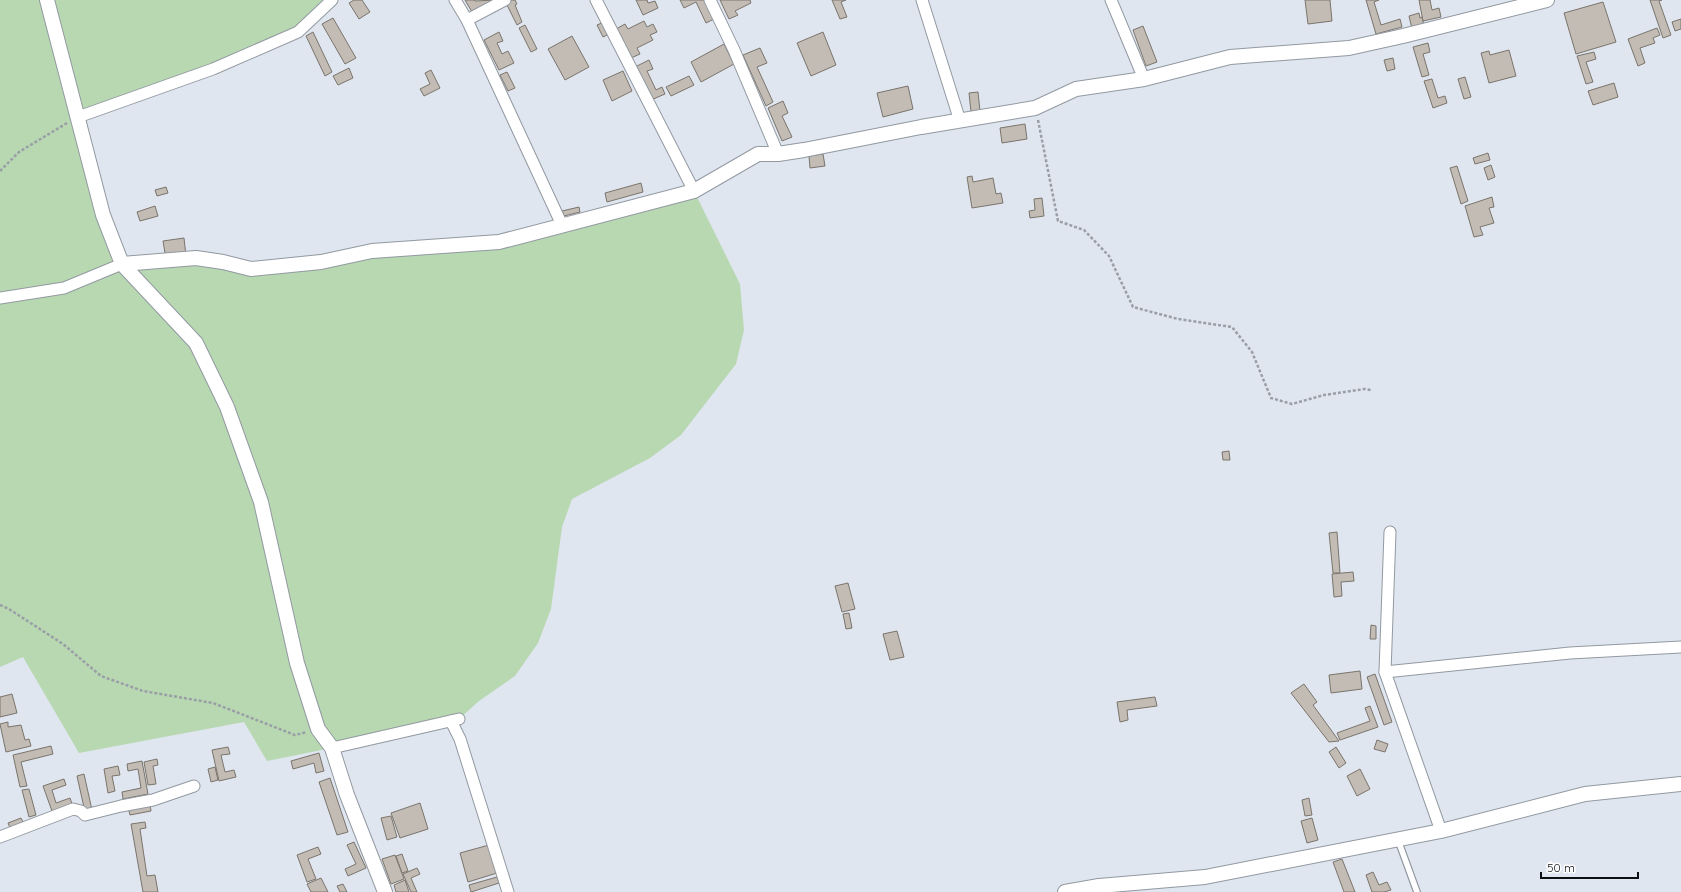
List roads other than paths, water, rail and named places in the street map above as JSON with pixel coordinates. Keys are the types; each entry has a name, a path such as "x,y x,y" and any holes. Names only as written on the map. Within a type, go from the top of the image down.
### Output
{"street":[{"path":"47,0 103,215 122,264 196,343 227,408 261,502 298,664 318,729 332,748 347,795 385,892"},
{"path":"78,117 213,69 298,32 332,0"},
{"path":"455,0 467,20 562,225"},
{"path":"467,20 505,0"},
{"path":"596,0 694,191"},
{"path":"710,0 778,154"},
{"path":"922,0 960,121"},
{"path":"1111,0 1144,79"},
{"path":"0,298 64,288 122,264 196,258 223,262 251,270 322,262 372,251 499,242 694,191 758,154 778,154 1035,108 1076,89 1144,79 1230,57 1349,48 1546,0"},
{"path":"1390,532 1385,672 1441,831"},
{"path":"1385,672 1570,653 1681,647"},
{"path":"332,748 455,720 508,892"},
{"path":"1065,892 1099,886 1204,877 1441,831 1585,794 1681,784"},
{"path":"0,837 73,809 81,811 85,815 153,800 194,786"}],"lane":[{"path":"1398,839 1417,892"}]}
